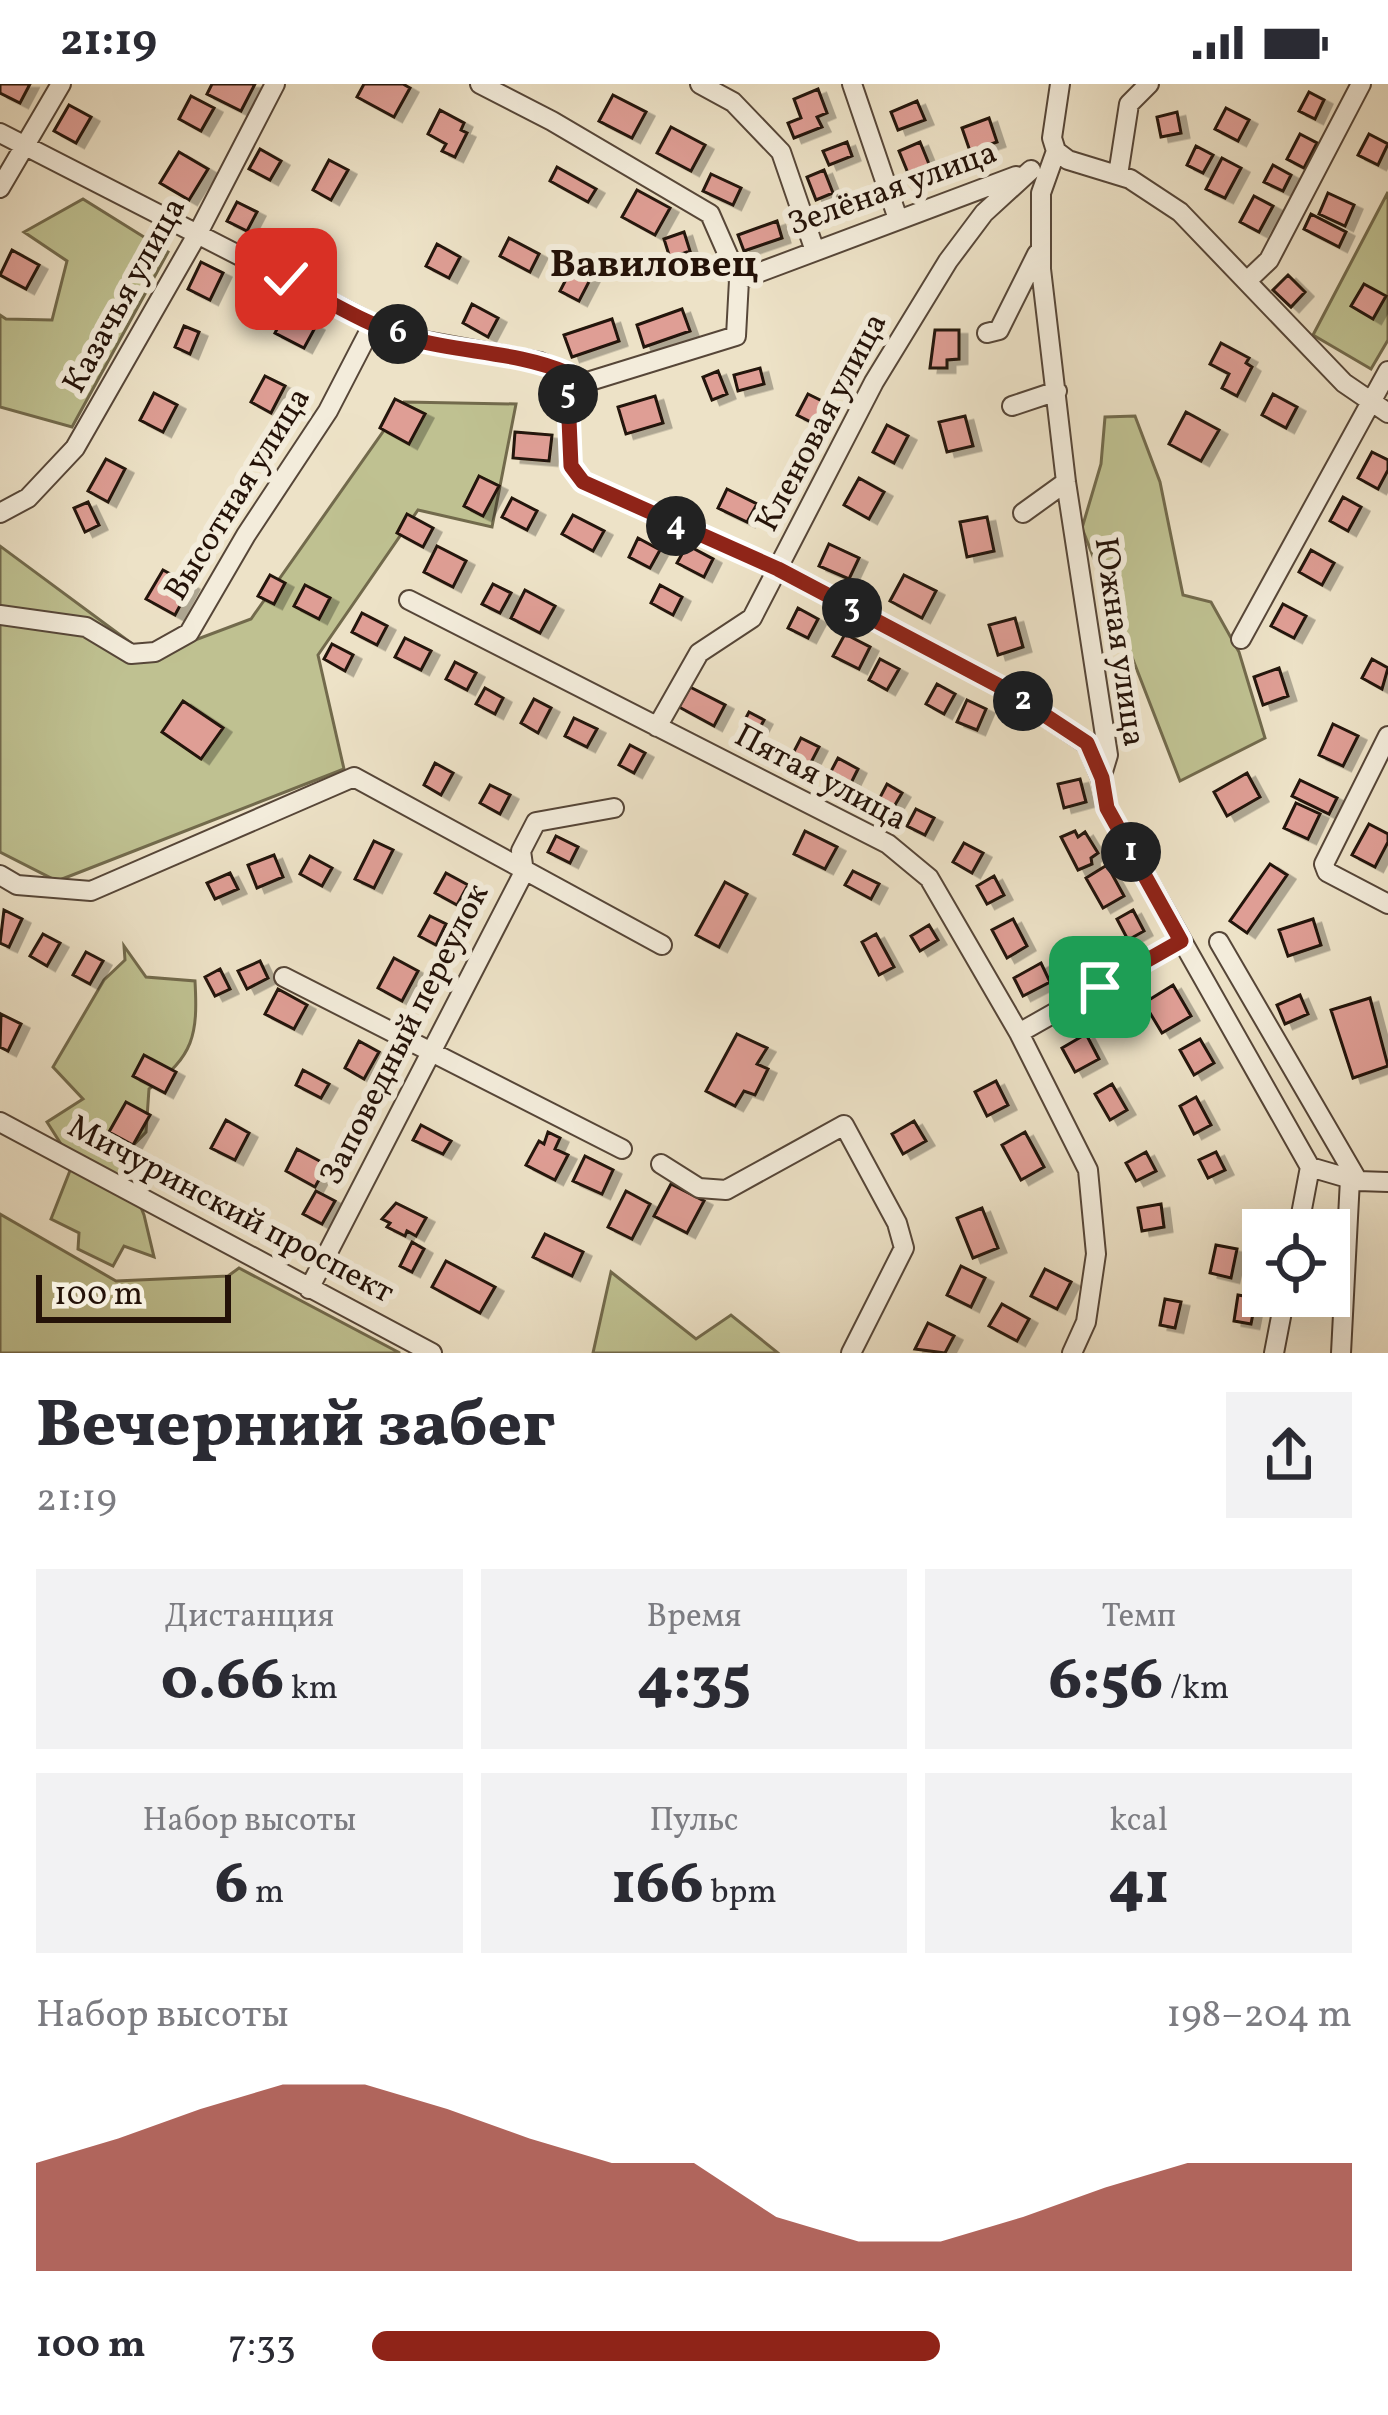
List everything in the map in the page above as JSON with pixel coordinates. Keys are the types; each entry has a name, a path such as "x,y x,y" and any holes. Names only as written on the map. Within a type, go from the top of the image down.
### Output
{"street":[{"path":"0,188 61,84"},
{"name":"Казачья улица","path":"0,513 28,498 75,448 198,233 275,84"},
{"path":"0,134 374,325 414,339 540,362 587,382 736,336 739,280 710,214 480,84"},
{"path":"700,84 733,102 781,152 815,251"},
{"path":"852,84 898,218"},
{"name":"Южная улица","path":"1060,84 1052,138 1055,152 1041,193 1041,246 1066,482 1108,755 1102,778 1107,808 1310,1167"},
{"path":"1118,175 1129,104 1149,84"},
{"path":"1248,280 1269,260 1361,84"},
{"path":"1055,152 1150,190 1180,212 1344,383 1380,408"},
{"name":"Зелёная улица","path":"739,280 1031,170 1055,152"},
{"name":"Кленовая улица","path":"1031,170 984,213 948,261 874,382 778,569 1005,689 1087,743 1102,778"},
{"path":"988,333 999,331 1041,246"},
{"name":"Высотная улица","path":"0,615 86,627 131,654 155,652 189,633 246,535 328,411 374,325"},
{"path":"1241,639 1380,408 1388,371"},
{"path":"567,373 571,466 583,482 778,569 752,618 699,653 657,727"},
{"path":"1012,406 1058,391"},
{"path":"1023,513 1066,482"},
{"name":"Пятая улица","path":"409,599 888,844 929,878 1019,1033 1088,1170 1096,1254 1086,1322 1072,1353"},
{"path":"1388,736 1324,864 1328,872 1388,904"},
{"path":"0,875 17,885 91,891 354,777 662,945"},
{"name":"Заповедный переулок","path":"309,1289 524,872 520,851 536,822 614,808"},
{"path":"1019,1033 1181,941"},
{"path":"1219,942 1354,1180 1340,1353"},
{"path":"284,977 622,1149"},
{"name":"Мичуринский проспект","path":"0,1122 432,1353"},
{"path":"661,1165 699,1188 726,1190 844,1125 897,1223 904,1248 851,1353"},
{"path":"1302,1209 1310,1167 1354,1180 1388,1182"},
{"path":"1274,1353 1281,1317"}],"green space":[{"path":"1388,192 1388,340 1371,369 1313,335"},
{"path":"83,199 168,252 72,427 0,407 0,315 52,320 67,261 24,232"},
{"path":"404,402 516,404 492,527 418,510 318,655 344,769 57,881 0,852 0,546 150,657 251,619"},
{"path":"1135,416 1160,482 1183,595 1211,602 1239,652 1265,738 1180,781 1082,528 1101,464 1105,417"},
{"path":"124,946 146,977 195,981 195,1016 184,1055 149,1089 146,1132 121,1158 144,1215 154,1257 124,1246 113,1266 78,1249 79,1233 51,1219 73,1163 47,1122 83,1099 53,1067 104,980 125,960"},
{"path":"0,1214 116,1281 228,1276 239,1268 400,1353 0,1353"},
{"path":"611,1272 696,1339 731,1315 778,1353 593,1353"}],"building":[{"path":"0,84 30,84 20,103 0,93"},
{"path":"212,84 255,84 241,111 207,94"},
{"path":"364,84 410,88 394,117 357,97"},
{"path":"818,89 827,113 817,117 822,127 794,138 788,123 801,118 794,99"},
{"path":"1309,92 1324,100 1315,119 1299,111"},
{"path":"613,95 646,112 632,138 599,121"},
{"path":"191,96 214,108 201,131 179,119"},
{"path":"917,101 925,120 898,130 891,112"},
{"path":"69,105 91,117 76,143 54,131"},
{"path":"1226,108 1249,120 1238,141 1215,129"},
{"path":"440,110 464,123 461,130 467,133 455,157 442,151 446,144 428,134"},
{"path":"1177,112 1181,133 1161,137 1157,117"},
{"path":"989,118 997,142 970,151 962,128"},
{"path":"671,127 705,145 691,171 657,153"},
{"path":"1300,134 1317,143 1304,168 1287,159"},
{"path":"1369,134 1388,144 1378,165 1358,155"},
{"path":"847,142 852,156 829,165 823,151"},
{"path":"920,142 931,169 910,178 899,151"},
{"path":"1196,146 1213,155 1203,173 1187,165"},
{"path":"260,149 281,161 270,180 249,169"},
{"path":"179,152 208,169 189,200 160,183"},
{"path":"1222,158 1241,168 1225,198 1206,189"},
{"path":"329,160 348,170 331,200 313,190"},
{"path":"1273,165 1291,175 1283,191 1264,182"},
{"path":"557,167 596,189 588,202 550,181"},
{"path":"824,170 833,193 816,200 807,177"},
{"path":"711,174 741,188 733,205 703,191"},
{"path":"637,190 670,208 655,235 622,217"},
{"path":"1328,193 1354,205 1345,226 1319,214"},
{"path":"1254,196 1273,206 1259,232 1240,222"},
{"path":"237,202 257,212 247,231 227,221"},
{"path":"1311,214 1346,232 1339,247 1304,229"},
{"path":"777,221 782,238 744,251 738,235"},
{"path":"684,232 690,251 670,258 664,239"},
{"path":"509,238 539,254 530,272 500,256"},
{"path":"437,244 460,257 449,278 426,266"},
{"path":"12,250 39,265 26,289 0,275"},
{"path":"201,262 223,273 210,300 188,289"},
{"path":"574,264 593,274 579,301 560,291"},
{"path":"1288,275 1305,292 1291,307 1273,290"},
{"path":"1364,284 1386,296 1373,319 1351,306"},
{"path":"472,304 498,318 488,337 463,323"},
{"path":"682,309 690,331 644,347 637,325"},
{"path":"286,311 316,326 304,348 275,333"},
{"path":"612,319 619,341 572,357 564,335"},
{"path":"184,326 199,332 190,354 175,347"},
{"path":"935,330 959,330 959,359 947,360 947,368 930,368"},
{"path":"1221,343 1249,358 1246,363 1252,367 1237,396 1222,388 1229,374 1210,364"},
{"path":"760,368 764,384 738,391 734,375"},
{"path":"718,371 727,394 712,400 703,377"},
{"path":"265,376 285,386 271,413 251,402"},
{"path":"154,393 177,405 163,432 140,420"},
{"path":"808,394 830,405 819,426 797,415"},
{"path":"1273,394 1297,407 1286,428 1262,415"},
{"path":"655,396 663,423 626,434 618,407"},
{"path":"395,399 425,414 409,444 380,428"},
{"path":"1186,412 1219,430 1201,461 1169,444"},
{"path":"965,416 973,446 947,452 939,422"},
{"path":"887,425 908,436 894,463 873,452"},
{"path":"515,432 552,435 549,461 513,458"},
{"path":"1372,452 1388,460 1378,489 1358,478"},
{"path":"106,459 125,469 108,502 88,491"},
{"path":"479,476 499,486 483,516 464,506"},
{"path":"859,478 884,492 869,519 844,505"},
{"path":"727,489 757,504 747,522 718,508"},
{"path":"1343,497 1361,507 1348,531 1330,521"},
{"path":"512,498 537,511 527,530 502,517"},
{"path":"88,502 99,525 85,532 74,508"},
{"path":"407,514 433,528 423,547 397,533"},
{"path":"573,515 604,531 593,551 562,534"},
{"path":"987,517 994,551 967,557 960,522"},
{"path":"638,538 660,550 650,568 629,557"},
{"path":"829,544 859,558 849,579 819,566"},
{"path":"687,545 713,559 704,577 677,563"},
{"path":"437,546 466,561 453,587 424,572"},
{"path":"1311,550 1334,563 1322,585 1299,572"},
{"path":"163,570 191,585 175,615 146,599"},
{"path":"270,575 285,583 274,604 258,596"},
{"path":"904,575 936,591 922,618 890,601"},
{"path":"493,584 511,593 500,613 482,604"},
{"path":"305,585 330,598 319,619 294,606"},
{"path":"660,585 682,597 673,615 651,603"},
{"path":"525,590 555,606 540,633 511,618"},
{"path":"1283,604 1306,616 1294,638 1271,626"},
{"path":"798,608 818,619 808,638 788,628"},
{"path":"362,613 387,626 377,645 352,632"},
{"path":"1015,618 1023,647 998,655 989,625"},
{"path":"845,634 870,647 859,669 833,656"},
{"path":"405,638 431,651 421,670 395,657"},
{"path":"332,644 353,655 345,671 324,659"},
{"path":"880,659 899,669 887,690 869,680"},
{"path":"1372,659 1388,668 1382,689 1362,678"},
{"path":"455,662 476,673 467,690 446,679"},
{"path":"1279,668 1288,696 1263,705 1254,677"},
{"path":"937,684 955,694 944,714 926,704"},
{"path":"690,687 725,705 714,726 679,707"},
{"path":"485,688 503,698 495,714 476,704"},
{"path":"534,699 551,708 538,733 521,723"},
{"path":"967,700 986,709 977,730 957,722"},
{"path":"183,701 223,728 201,759 162,732"},
{"path":"749,712 764,720 753,741 738,733"},
{"path":"574,718 597,729 587,747 565,736"},
{"path":"1333,724 1358,736 1343,766 1319,755"},
{"path":"801,738 819,747 807,770 789,761"},
{"path":"630,745 645,753 634,773 619,765"},
{"path":"838,758 858,769 849,787 828,777"},
{"path":"435,763 453,773 441,795 424,785"},
{"path":"1247,773 1260,797 1227,816 1214,792"},
{"path":"1080,779 1086,802 1064,808 1058,784"},
{"path":"1300,780 1337,798 1329,814 1292,796"},
{"path":"887,784 902,793 889,815 875,807"},
{"path":"490,785 510,795 500,814 480,803"},
{"path":"1296,803 1320,814 1308,839 1284,828"},
{"path":"916,809 934,818 925,835 907,826"},
{"path":"1369,824 1388,834 1375,867 1352,855"},
{"path":"805,831 837,847 825,869 794,854"},
{"path":"1075,831 1078,837 1085,832 1098,853 1091,858 1092,864 1078,870 1061,837"},
{"path":"556,836 578,847 570,863 548,852"},
{"path":"374,841 393,850 374,888 355,879"},
{"path":"964,843 983,853 972,873 953,862"},
{"path":"274,855 283,877 257,888 248,865"},
{"path":"310,856 332,868 322,886 300,874"},
{"path":"1270,864 1287,875 1247,933 1230,921"},
{"path":"1107,865 1124,896 1103,908 1086,878"},
{"path":"853,871 879,884 871,899 845,885"},
{"path":"230,873 238,889 215,899 207,883"},
{"path":"446,873 468,885 457,905 435,893"},
{"path":"994,876 1004,895 987,904 977,886"},
{"path":"725,882 747,894 719,947 696,935"},
{"path":"4,910 22,919 9,947 0,943"},
{"path":"1133,910 1144,931 1128,940 1117,919"},
{"path":"430,916 446,924 436,945 419,936"},
{"path":"1013,919 1027,946 1007,958 992,930"},
{"path":"1313,919 1321,945 1288,956 1279,930"},
{"path":"929,925 938,940 920,951 911,936"},
{"path":"43,934 60,943 47,966 30,956"},
{"path":"876,934 894,967 879,975 862,942"},
{"path":"1107,939 1115,955 1094,967 1085,951"},
{"path":"86,952 103,961 90,984 73,975"},
{"path":"394,958 418,971 402,1001 378,988"},
{"path":"260,961 268,978 247,989 238,971"},
{"path":"1041,963 1050,982 1023,996 1014,978"},
{"path":"220,969 230,989 215,996 205,977"},
{"path":"1173,985 1191,1016 1162,1033 1144,1003"},
{"path":"278,989 307,1005 294,1029 265,1014"},
{"path":"1300,995 1308,1014 1285,1024 1277,1005"},
{"path":"1370,998 1388,1066 1353,1078 1331,1010"},
{"path":"1,1014 21,1024 8,1051 0,1047"},
{"path":"737,1034 767,1048 757,1064 768,1069 755,1095 744,1091 735,1106 706,1091"},
{"path":"1086,1034 1099,1059 1075,1072 1062,1048"},
{"path":"1200,1039 1214,1063 1194,1075 1180,1050"},
{"path":"359,1041 379,1052 364,1079 345,1068"},
{"path":"144,1055 176,1072 165,1093 133,1076"},
{"path":"303,1070 329,1084 321,1098 296,1085"},
{"path":"996,1081 1008,1105 987,1116 975,1092"},
{"path":"1112,1084 1127,1110 1110,1120 1095,1094"},
{"path":"1196,1097 1211,1125 1194,1134 1180,1106"},
{"path":"126,1102 150,1115 133,1145 109,1132"},
{"path":"226,1120 249,1133 235,1160 211,1148"},
{"path":"914,1121 926,1141 903,1154 892,1134"},
{"path":"421,1125 451,1141 443,1154 413,1140"},
{"path":"548,1132 560,1138 555,1149 568,1155 555,1180 526,1165"},
{"path":"1025,1132 1044,1167 1021,1180 1002,1145"},
{"path":"297,1149 327,1165 315,1187 286,1171"},
{"path":"1146,1152 1156,1171 1136,1181 1126,1163"},
{"path":"1216,1152 1225,1170 1208,1178 1199,1160"},
{"path":"585,1156 613,1170 602,1194 573,1181"},
{"path":"671,1184 704,1201 687,1233 654,1216"},
{"path":"316,1191 335,1201 322,1224 303,1214"},
{"path":"626,1191 650,1204 632,1239 608,1227"},
{"path":"396,1203 426,1218 416,1236 387,1227 390,1223 382,1219"},
{"path":"1161,1204 1164,1227 1142,1231 1138,1208"},
{"path":"982,1208 998,1248 973,1258 957,1218"},
{"path":"545,1234 583,1252 572,1276 533,1257"},
{"path":"412,1242 424,1249 412,1272 400,1266"},
{"path":"1216,1245 1237,1249 1231,1278 1210,1273"},
{"path":"446,1261 495,1287 480,1313 432,1287"},
{"path":"961,1266 985,1278 971,1307 947,1295"},
{"path":"1045,1269 1071,1282 1057,1309 1031,1296"},
{"path":"1238,1295 1242,1296 1242,1317 1252,1317 1251,1324 1234,1321"},
{"path":"1165,1299 1181,1302 1175,1328 1160,1325"},
{"path":"1002,1304 1029,1319 1017,1341 989,1326"},
{"path":"928,1323 954,1336 945,1353 915,1349"}],"district":[{"name":"Вавиловец","path":"654,266"}],"route":[{"path":"286,279 374,325 414,339 540,362 567,373 571,466 583,482 778,569 1005,689 1087,743 1102,778 1107,808 1181,941 1100,987"}]}
